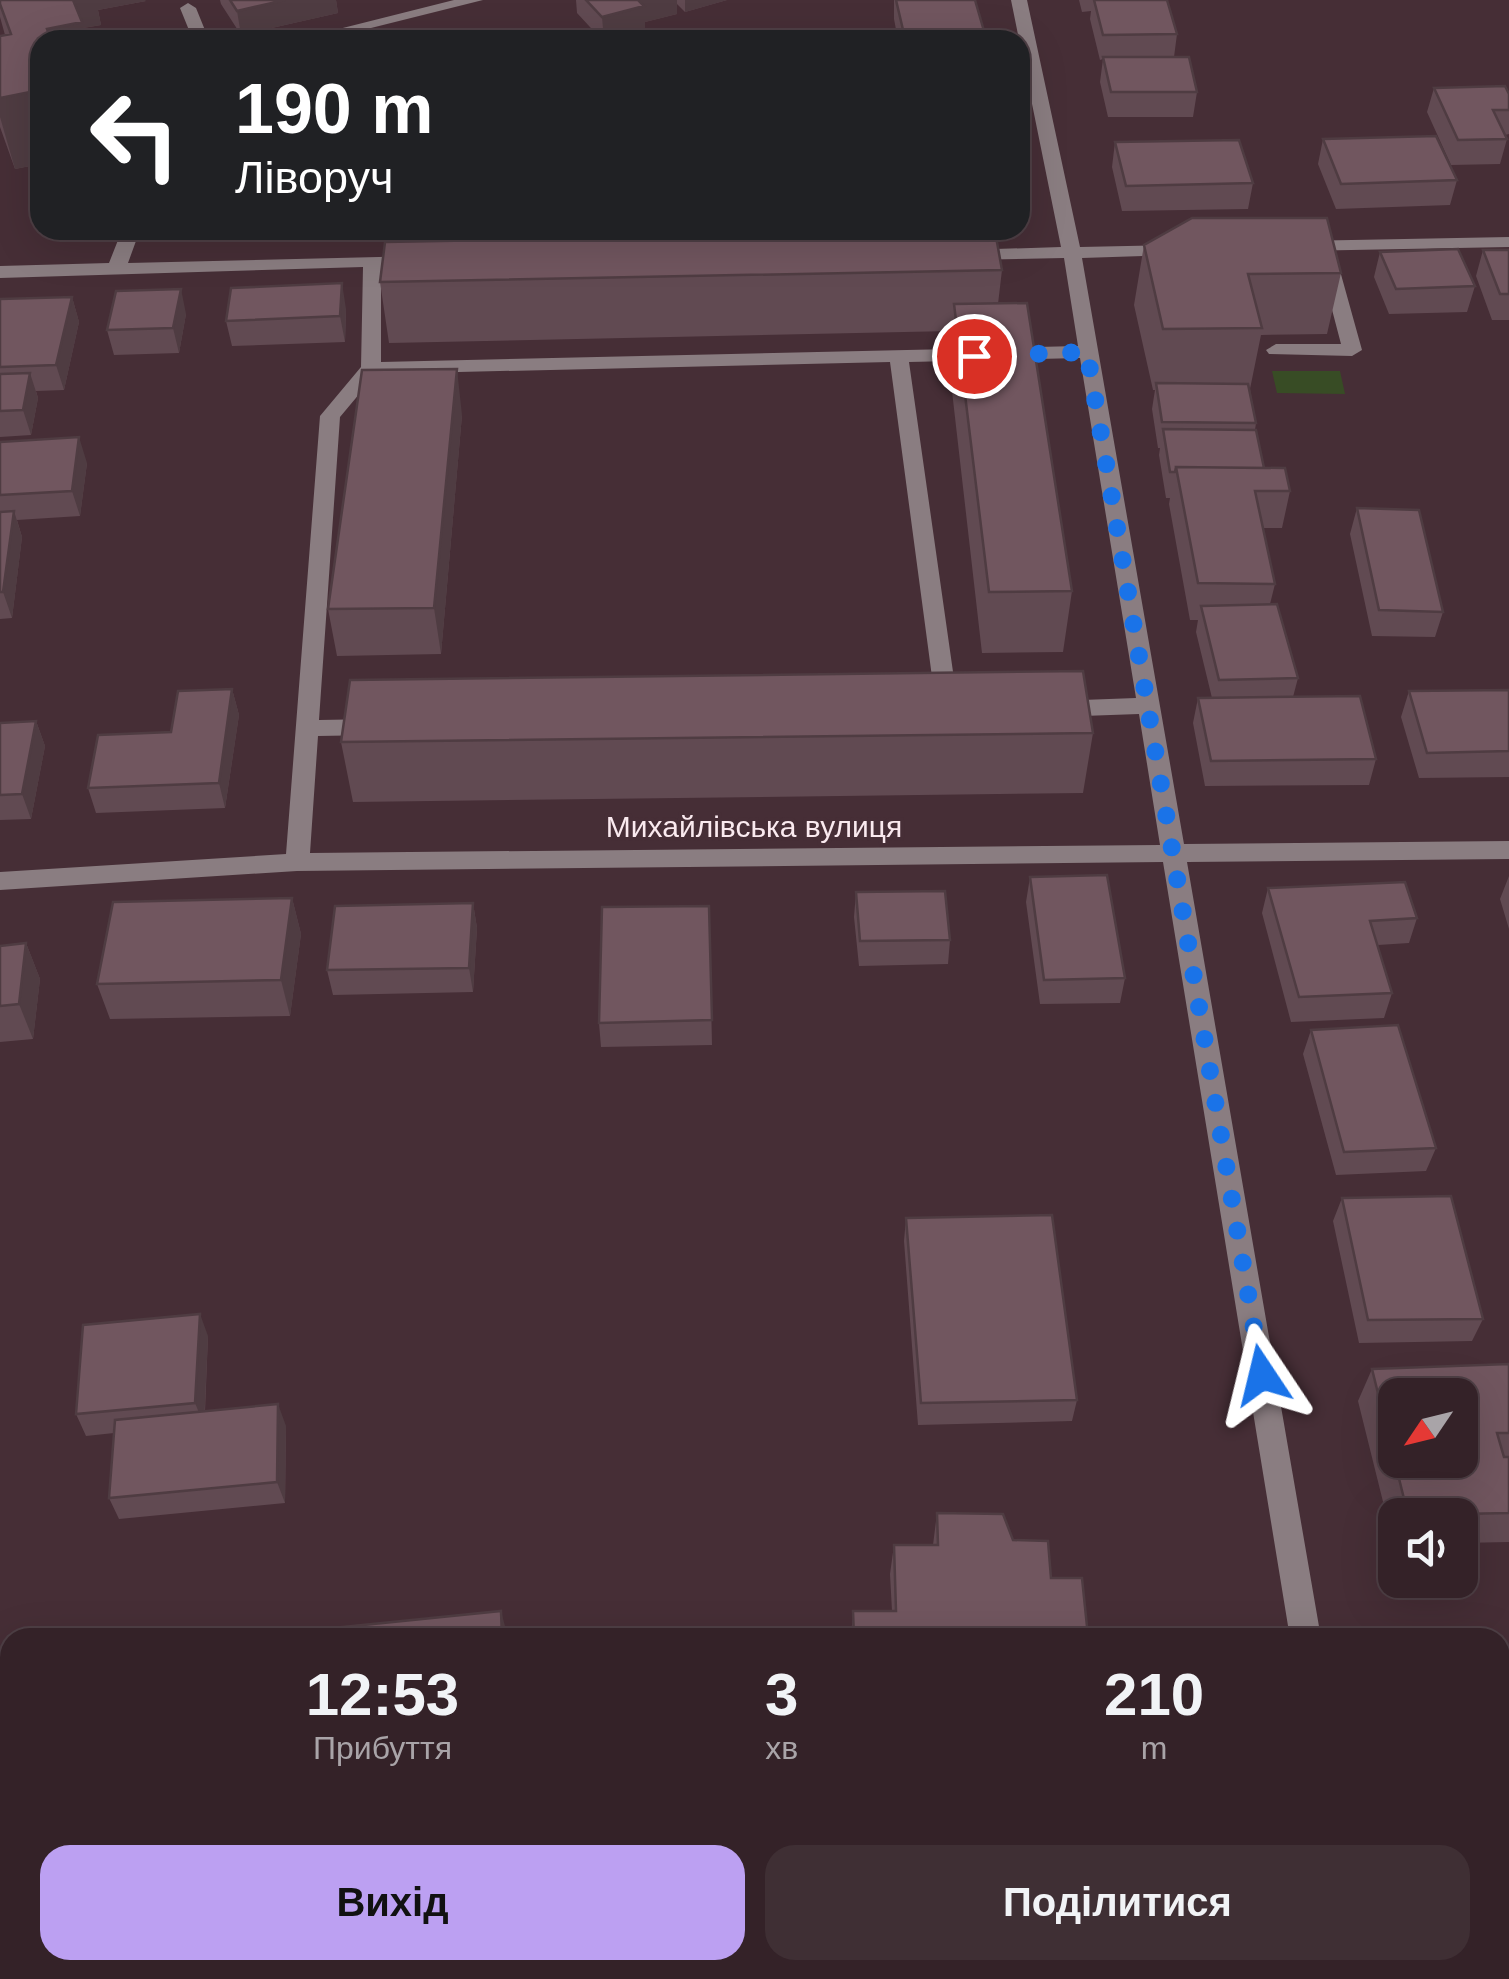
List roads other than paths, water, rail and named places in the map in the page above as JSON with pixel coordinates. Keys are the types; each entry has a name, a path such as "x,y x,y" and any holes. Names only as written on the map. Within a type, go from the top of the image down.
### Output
{"street":[{"path":"345,30 475,0"},
{"path":"1019,0 1025,30"},
{"path":"188,8 196,30"},
{"path":"1030,53 1072,254 1145,706 1174,856 1304,1628"},
{"path":"116,268 127,240"},
{"path":"1285,247 1509,242"},
{"path":"1276,350 1352,350 1324,245"},
{"path":"952,255 1188,250"},
{"path":"297,862 330,416 371,368 372,260"},
{"path":"0,272 432,260"},
{"path":"371,368 1087,352"},
{"path":"899,358 948,712"},
{"path":"1027,710 1145,706"},
{"path":"308,728 404,726"},
{"name":"Михайлівська вулиця","path":"0,881 297,862 1509,850"}]}
